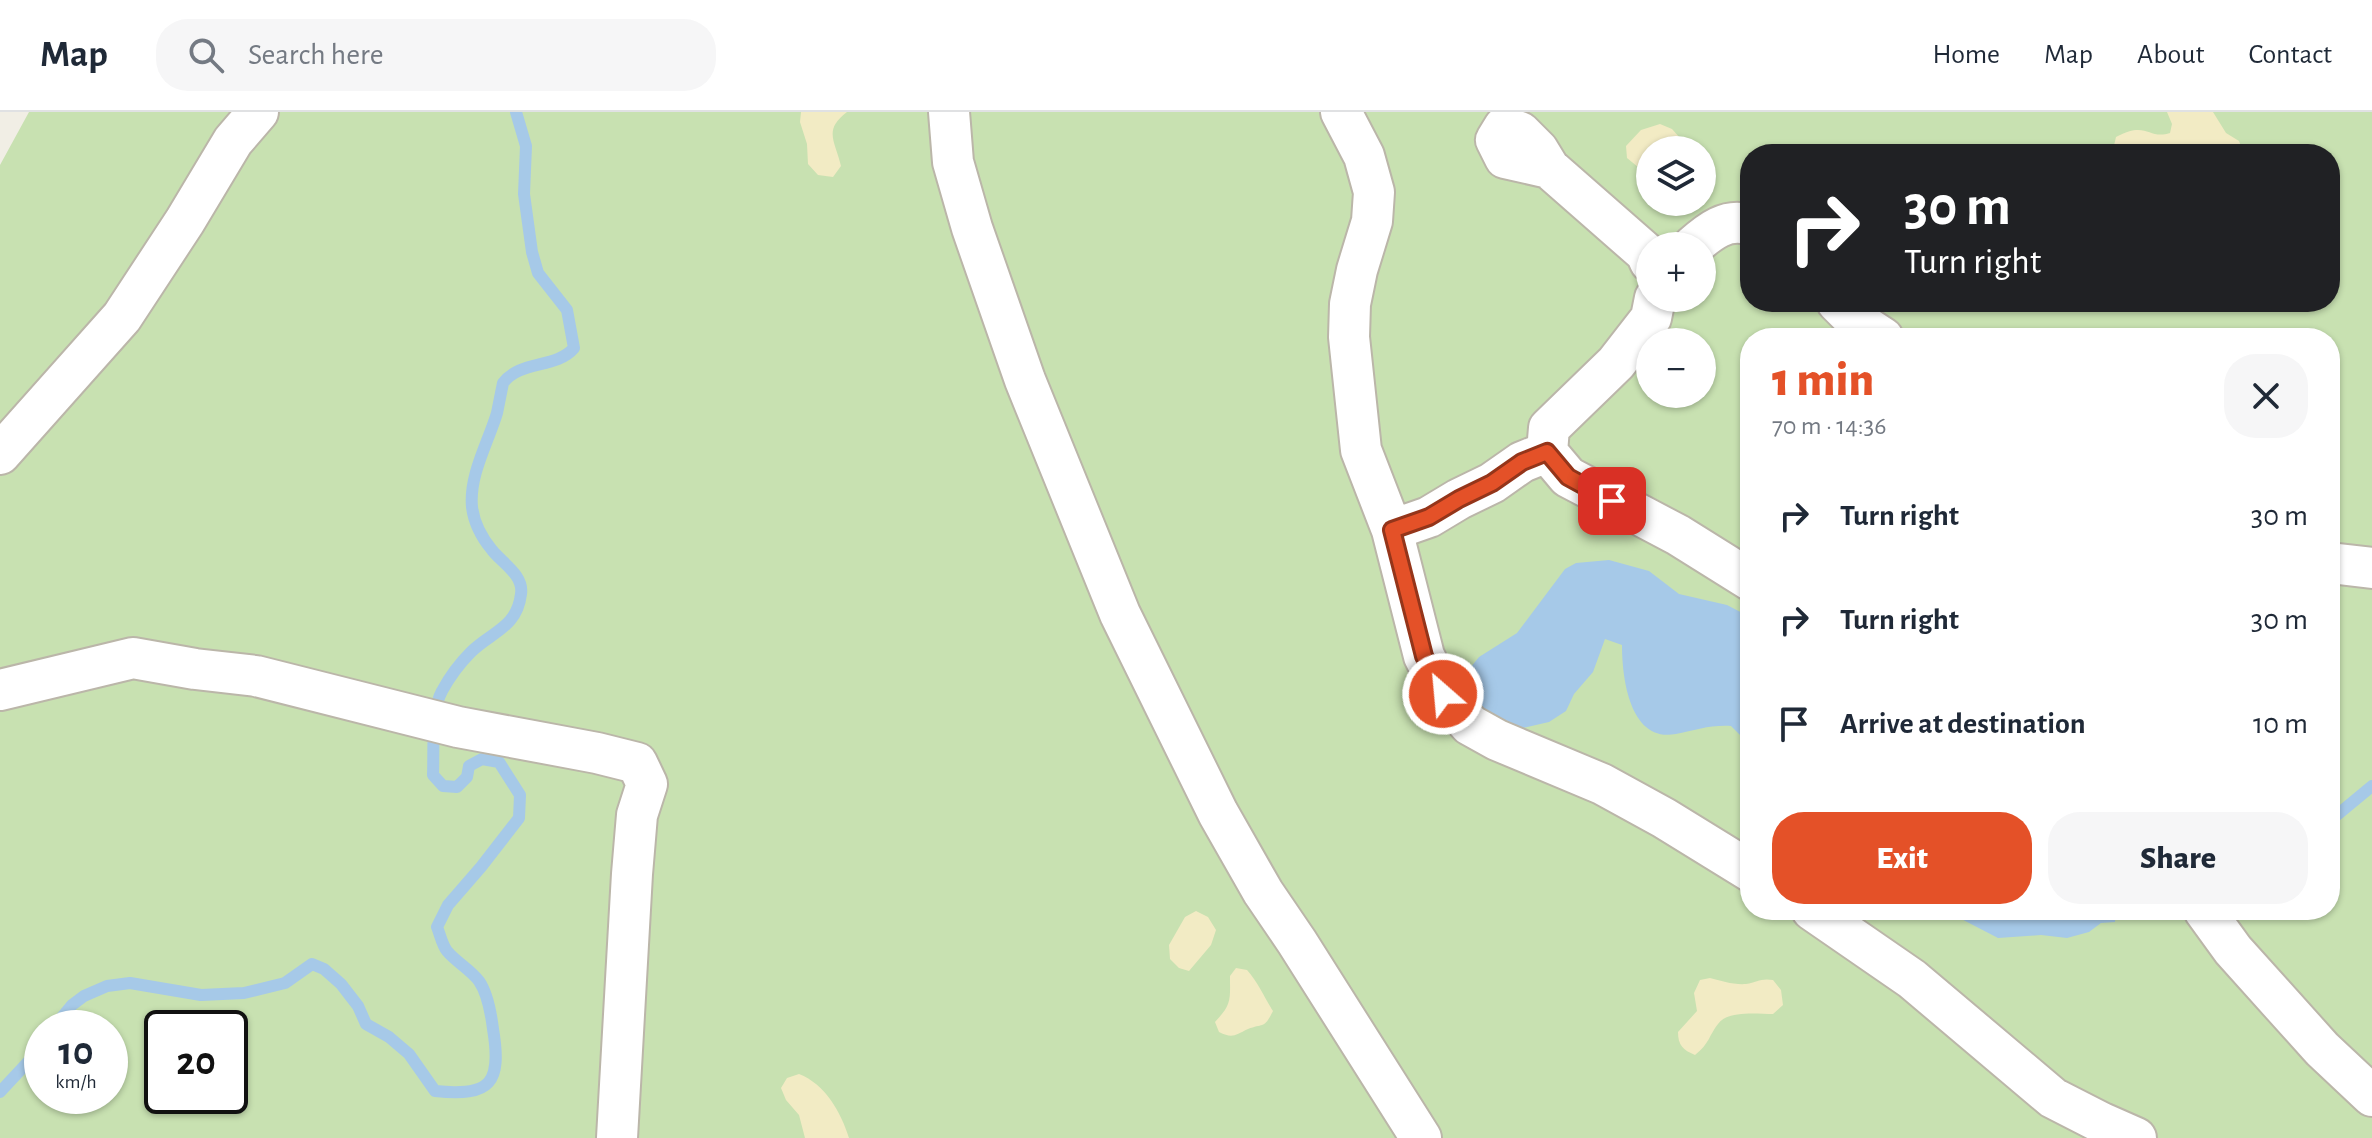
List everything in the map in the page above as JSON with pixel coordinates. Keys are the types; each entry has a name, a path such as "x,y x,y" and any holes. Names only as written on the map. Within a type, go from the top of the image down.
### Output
{"lane":[{"path":"0,454 122,317 233,141 258,112"},
{"path":"949,112 953,162 972,228 1025,380 1120,614 1218,813 1263,892 1421,1138"},
{"path":"1341,112 1364,156 1374,192 1372,221 1350,304 1349,337 1361,450 1392,530 1424,656 1443,694 1470,725 1497,740 1602,784 1740,865"},
{"path":"1549,168 1636,244"},
{"path":"1711,232 1720,225 1740,222"},
{"path":"1652,312 1623,355 1549,428 1547,452 1568,477 1678,535 1740,572"},
{"path":"1847,312 1868,328"},
{"path":"1392,530 1429,517 1492,483 1522,462 1547,452"},
{"path":"2340,564 2372,568"},
{"path":"0,690 133,658 256,676 458,727 637,763 647,784 637,815 632,874 617,1138"},
{"path":"1826,920 1912,979 2053,1098 2136,1138"},
{"path":"2211,920 2233,950 2322,1049 2372,1096"}],"green space":[{"path":"29,112 2372,112 2372,1138 0,1138 0,165"}],"sand":[{"path":"801,112 847,112 833,130 841,166 833,177 818,175 808,164"},
{"path":"2167,112 2213,112 2226,133 2240,144 2114,144 2116,137 2134,130 2170,133 2172,124"},
{"path":"1660,124 1672,129 1678,136 1636,136 1636,165 1627,158 1626,146 1641,130"},
{"path":"1196,911 1208,917 1216,930 1211,945 1189,971 1179,968 1170,959 1169,945 1185,917"},
{"path":"1236,968 1247,970 1273,1011 1263,1024 1231,1036 1219,1032 1215,1022 1227,1006 1230,976"},
{"path":"1710,978 1741,984 1773,980 1781,990 1783,1005 1773,1014 1743,1014 1723,1020 1695,1055 1682,1046 1678,1032 1697,1011 1694,993 1700,980"},
{"path":"799,1074 817,1085 831,1100 849,1138 805,1138 799,1115 786,1100 781,1088 787,1078"}],"water":[{"path":"1609,560 1649,571 1679,594 1727,605 1740,612 1740,735 1731,726 1676,734 1660,734 1648,728 1631,704 1622,645 1605,639 1593,672 1574,694 1566,711 1549,722 1514,730 1482,711 1471,693 1470,668 1479,657 1517,633 1565,569 1576,563"},
{"path":"1963,920 2115,920 2067,938 2041,935 1998,938"}],"waterway":[{"path":"68,1010 84,996 107,986 130,983 201,995 244,993 285,983 312,964 324,969 341,984 358,1006 366,1024 389,1037 409,1054 435,1091 480,1088 493,1074 495,1047 485,992 479,981 447,951 437,927 448,905 519,818 520,795 499,762 482,759 469,766 467,777 457,787 443,786 433,775 433,743 438,699 445,686 471,652 509,622 519,605 519,581 482,535 472,507 473,483 497,413 503,383 519,371 558,359 574,348 567,310 538,273 532,252 524,194 526,146 516,112"},
{"path":"2340,813 2372,786"},
{"path":"0,1092 24,1066"}],"route":[{"path":"1443,694 1424,656 1392,530 1429,517 1492,483 1522,462 1547,452 1568,477 1612,501"}]}
